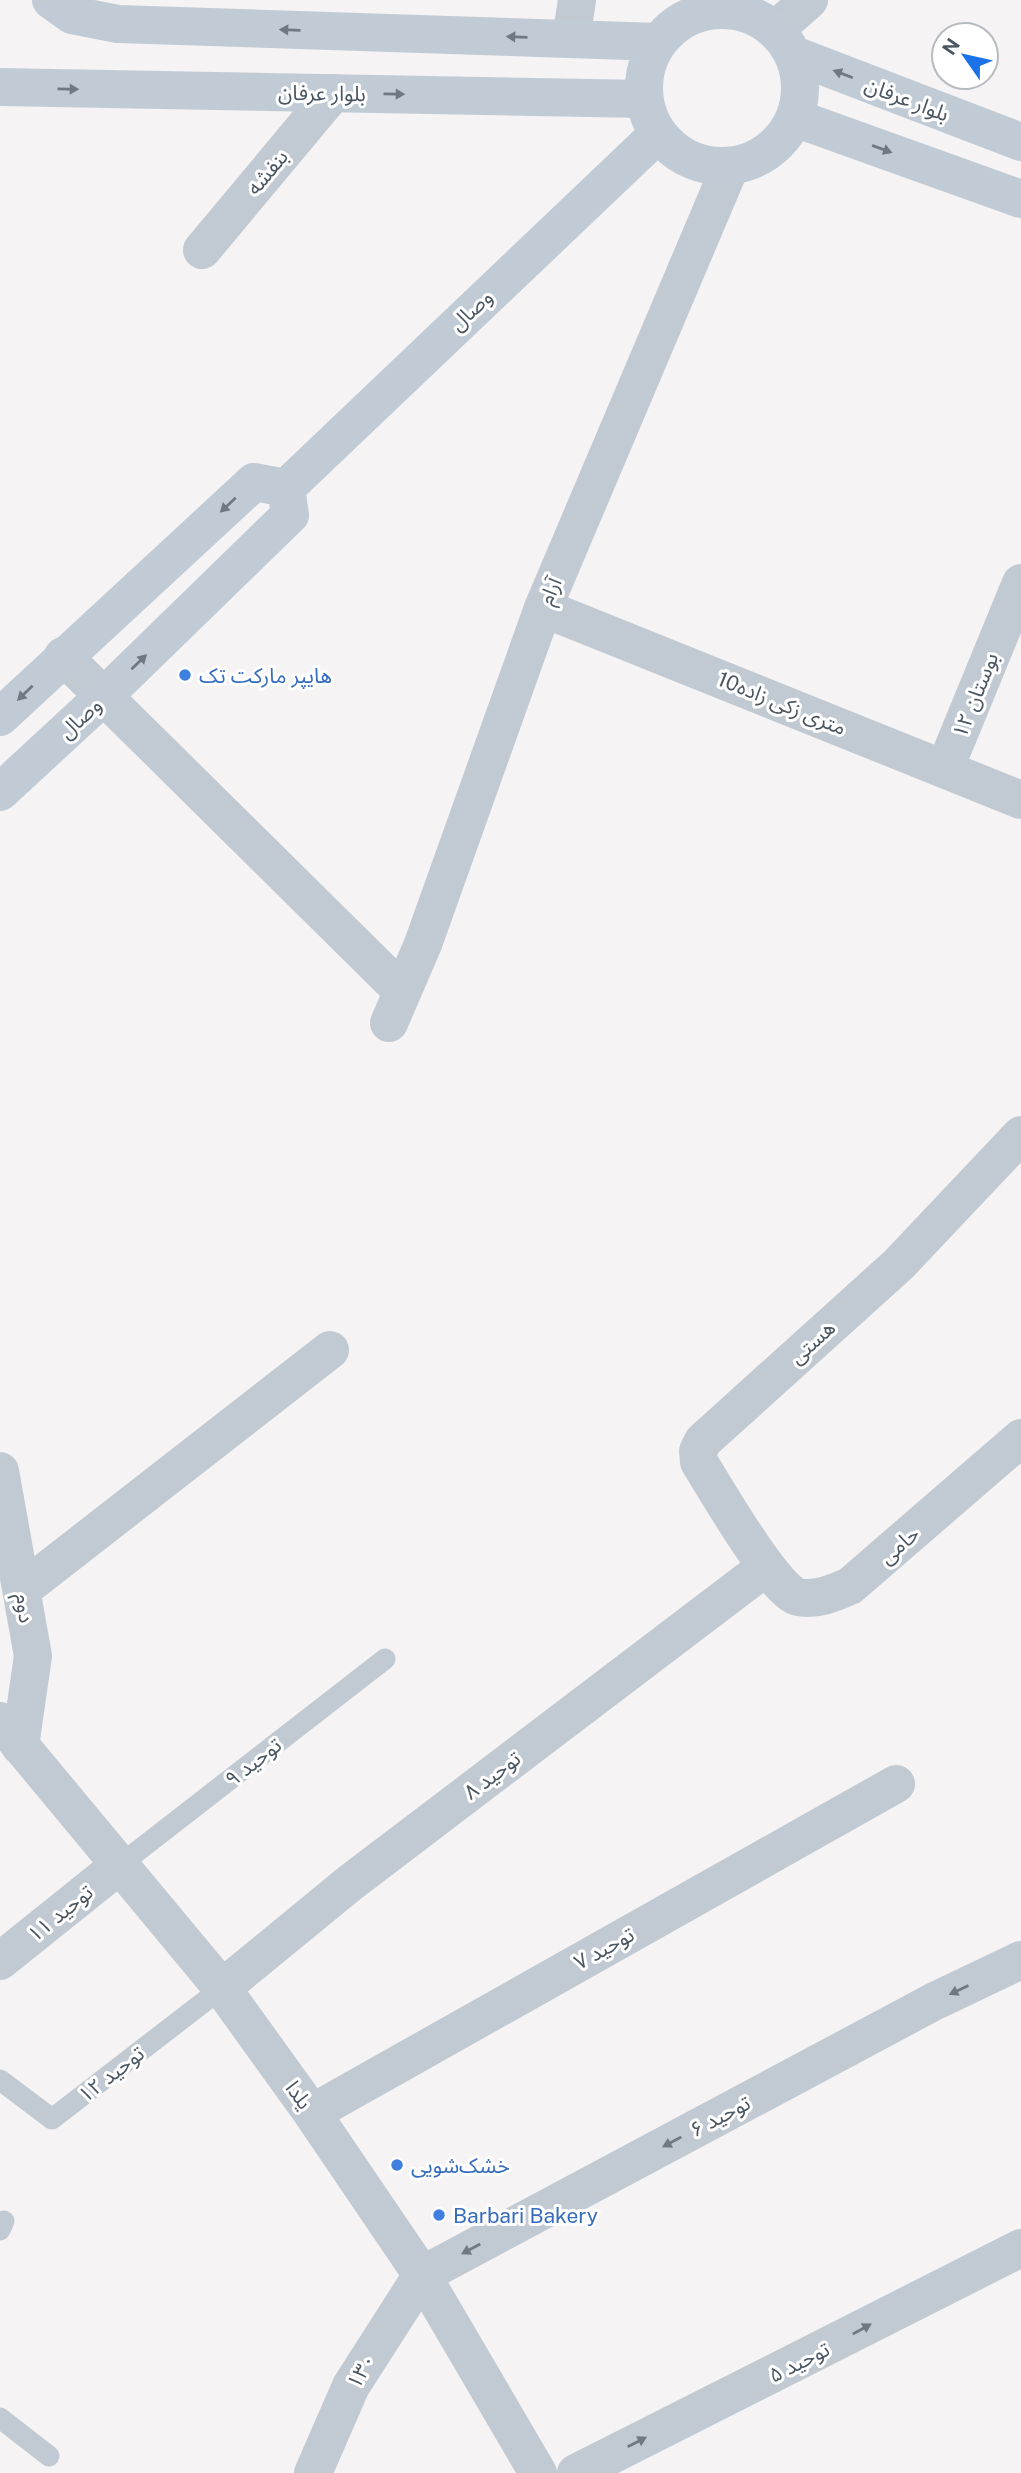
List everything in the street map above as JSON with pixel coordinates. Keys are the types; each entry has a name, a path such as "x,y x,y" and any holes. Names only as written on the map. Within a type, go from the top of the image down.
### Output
{"main road":[{"path":"51,0 72,15 118,24 659,42"},
{"path":"728,10 753,16 785,43 799,71 801,86 795,118 785,136 769,151 751,162 710,166 690,160 672,150 658,134 651,123 644,99 644,79 649,59 659,42 677,24 702,12 728,10"},
{"name":"بلوار عرفان","path":"785,43 1021,142"},
{"name":"بلوار عرفان","path":"0,88 644,99"},
{"path":"795,118 1021,199"},
{"name":"وصال","path":"0,792 104,696 290,515 286,488 658,134"},
{"path":"0,716 254,482 286,488"}],"street":[{"path":"571,39 577,0"},
{"path":"785,43 809,0"},
{"name":"بنفشه","path":"202,250 333,93"},
{"name":"آرام","path":"104,696 396,1007 423,944 543,608 730,166"},
{"name":"بوستان ۱۲","path":"944,768 1021,583"},
{"name":"10متری زکی زاده","path":"543,608 1021,800"},
{"path":"63,656 104,696"},
{"name":"هستی","path":"766,1567 699,1462 698,1451 703,1441 898,1265 1021,1135"},
{"path":"23,1589 330,1350"},
{"name":"حامی","path":"766,1567 795,1597 819,1597 850,1586 1021,1438"},
{"name":"دوم","path":"0,1471 33,1656 7,1741"},
{"name":"توحید ۸","path":"222,1988 350,1883 766,1567"},
{"name":"یلدا","path":"7,1741 121,1864 222,1988 312,2113 422,2275 538,2473"},
{"name":"توحید ۷","path":"312,2113 896,1784"},
{"name":"توحید ۱۱","path":"0,1961 121,1864"},
{"name":"توحید ۶","path":"422,2275 933,2002 1021,1960"},
{"name":"توحید ۵","path":"576,2473 1021,2248"},
{"name":"۱۳۰","path":"313,2473 351,2386 422,2275"}],"lane":[{"name":"توحید ۹","path":"121,1864 385,1659"},
{"name":"توحید ۱۲","path":"0,2080 52,2119 222,1988"},
{"path":"0,2418 50,2456"}],"place":[{"name":"هایپر مارکت تک","path":"185,675"},
{"name":"خشک‌شویی","path":"397,2165"},
{"name":"Barbari Bakery","path":"439,2215"}]}
